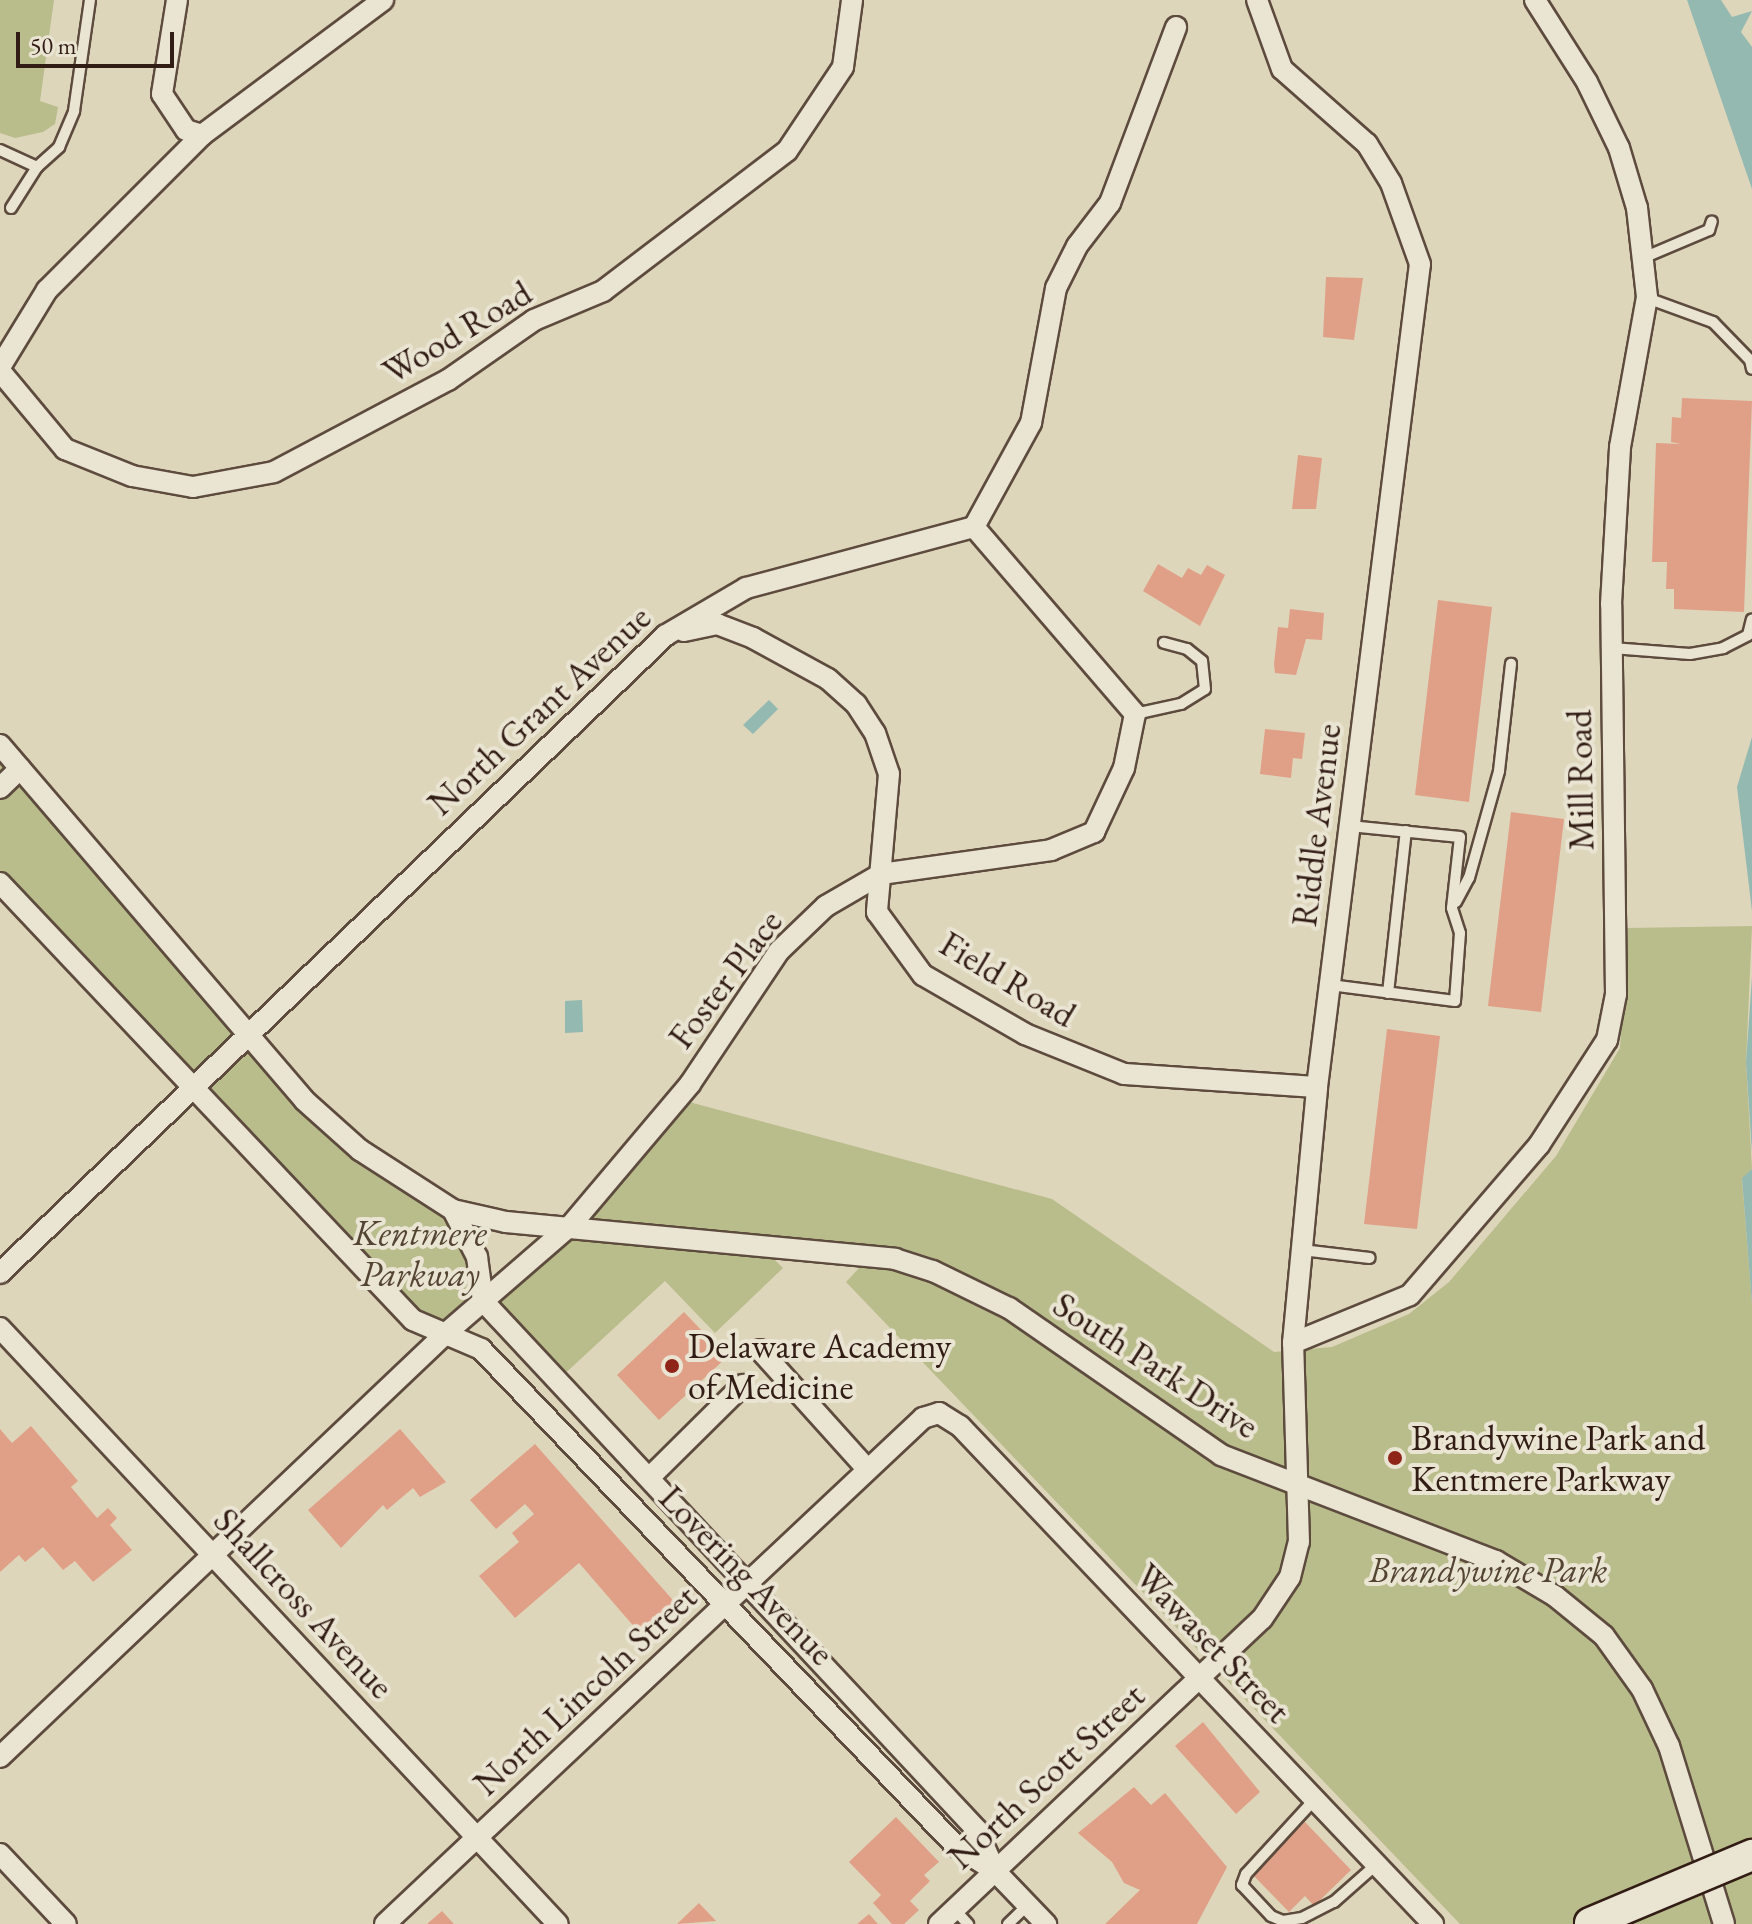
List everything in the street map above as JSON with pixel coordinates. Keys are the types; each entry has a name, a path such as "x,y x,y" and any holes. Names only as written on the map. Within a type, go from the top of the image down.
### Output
{"street":[{"path":"177,0 162,94 186,130 202,135"},
{"name":"Wood Road","path":"383,0 202,135 47,290 0,369 65,449 132,476 193,487 274,472 448,380 534,320 603,291 787,151 843,67 852,0"},
{"name":"Riddle Avenue","path":"1200,1678 1262,1619 1290,1577 1299,1542 1293,1343 1317,1087 1420,264 1391,183 1367,144 1282,69 1257,0"},
{"name":"Mill Road","path":"1293,1343 1410,1295 1539,1145 1607,1040 1616,994 1612,648 1620,447 1647,298 1637,208 1619,148 1587,82 1535,0"},
{"path":"1135,714 974,527 1031,423 1056,288 1077,246 1110,203 1176,27"},
{"name":"North Grant Avenue","path":"0,1273 244,1035 666,635 746,588 974,527"},
{"name":"Field Road","path":"666,635 717,624 828,679 856,704 875,733 889,774 877,912 923,975 1025,1034 1124,1074 1317,1087"},
{"name":"Foster Place","path":"0,1757 444,1335 571,1225 690,1084 779,951 826,906 881,874 1051,850 1094,832 1111,802 1135,714"},
{"path":"0,745 244,1035 360,1150 453,1210 506,1222 571,1225"},
{"path":"0,788 20,769"},
{"path":"0,883 413,1320 444,1335"},
{"path":"453,1210 474,1248 483,1301"},
{"name":"South Park Drive","path":"571,1225 895,1259 957,1279 1009,1308 1221,1455 1299,1489 1496,1561 1555,1596 1604,1636 1642,1689 1669,1746 1724,1924"},
{"name":"Lovering Avenue","path":"483,1301 977,1830 995,1871"},
{"name":"Shallcross Avenue","path":"0,1328 214,1554 474,1840 558,1924"},
{"name":"Lovering Avenue","path":"444,1335 481,1349 728,1602 956,1846 995,1871 1046,1924"},
{"path":"760,1350 868,1470"},
{"path":"650,1477 743,1385"},
{"name":"North Lincoln Street","path":"385,1924 923,1418 939,1413"},
{"name":"Wawaset Street","path":"939,1413 960,1426 1433,1924"},
{"name":"North Scott Street","path":"939,1924 961,1917 995,1871 1200,1678"},
{"path":"0,1854 66,1924"},
{"path":"1590,1923 1752,1855"}],"lane":[{"path":"11,208 37,167 59,147 74,111 90,0"},
{"path":"0,150 37,167"},
{"path":"1643,258 1709,230 1712,221"},
{"path":"1647,298 1713,322 1750,360 1752,369"},
{"path":"1612,648 1690,654 1723,648 1748,635 1752,619"},
{"path":"1135,714 1181,704 1205,689 1202,661 1187,649 1164,643"},
{"path":"1452,908 1469,878 1499,771 1511,664"},
{"path":"1330,985 1455,1001 1460,933 1452,908 1460,837 1350,826"},
{"path":"1388,993 1406,831"},
{"path":"1302,1250 1370,1258"},
{"path":"1315,1799 1246,1874 1242,1885 1271,1916 1302,1918 1334,1902 1377,1864"},
{"path":"1008,1924 1028,1905"}],"green space":[{"path":"0,0 54,0 40,101 58,107 55,124 43,132 15,138 0,133"},
{"name":"Brandywine Park","path":"0,745 304,1100 453,1210 483,1300 571,1225 678,1099 1052,1199 1274,1352 1332,1347 1409,1314 1449,1282 1556,1156 1620,1048 1627,928 1752,926 1746,1062 1752,1169 1742,1179 1752,1304 1752,1924 1460,1924 846,1282 860,1267 772,1257 783,1268 715,1333 665,1281 558,1380 483,1301 430,1331 0,883"}],"water":[{"path":"1687,0 1721,0 1732,17 1752,11 1741,32 1752,47 1752,189"},
{"path":"769,700 778,709 753,734 743,725"},
{"path":"1752,737 1752,911 1737,787"},
{"path":"1752,977 1752,1153 1746,1062"},
{"path":"582,1000 583,1032 565,1033 565,1001"},
{"path":"1752,1169 1752,1304 1742,1178"}],"building":[{"path":"1326,277 1363,278 1354,340 1323,337"},
{"path":"1682,398 1752,401 1744,612 1674,609 1674,589 1666,589 1667,562 1652,562 1656,443 1681,444 1671,442 1672,417 1681,418"},
{"path":"1298,455 1322,458 1316,509 1292,509"},
{"path":"1158,564 1182,578 1188,568 1201,575 1207,565 1225,575 1200,626 1143,591"},
{"path":"1438,600 1492,607 1469,802 1415,795"},
{"path":"1290,609 1324,613 1322,640 1306,639 1296,675 1275,673 1274,664 1278,627 1288,628"},
{"path":"1265,729 1305,733 1302,759 1293,758 1291,778 1260,774"},
{"path":"1511,812 1564,819 1541,1012 1488,1006"},
{"path":"1387,1029 1440,1036 1417,1229 1364,1224"},
{"name":"Delaware Academy of Medicine","path":"684,1312 727,1357 659,1420 617,1375"},
{"path":"31,1426 78,1481 71,1487 97,1518 108,1508 117,1518 110,1525 132,1550 93,1582 75,1561 63,1570 43,1547 25,1562 19,1555 0,1572 0,1429 12,1443"},
{"path":"400,1429 446,1482 420,1497 413,1488 387,1510 383,1505 341,1548 308,1510"},
{"path":"535,1444 679,1607 643,1637 579,1563 515,1618 479,1576 519,1542 512,1533 534,1514 525,1504 496,1529 470,1500"},
{"path":"1203,1722 1260,1792 1236,1814 1175,1746"},
{"path":"1134,1787 1151,1805 1165,1793 1227,1867 1197,1924 1105,1924 1140,1890 1124,1883 1112,1862 1078,1833"},
{"path":"896,1817 939,1862 924,1875 930,1881 910,1901 919,1910 904,1924 892,1924 873,1903 881,1895 849,1862"},
{"path":"1305,1822 1351,1870 1314,1906 1305,1896 1289,1912 1251,1873"},
{"path":"699,1903 716,1921 677,1924"},
{"path":"442,1911 454,1924 427,1924"},
{"path":"869,1914 878,1924 857,1924"}],"place":[{"name":"Delaware Academy of Medicine","path":"672,1366"},
{"name":"Brandywine Park and Kentmere Parkway","path":"1395,1458"}],"park label":[{"name":"Kentmere Parkway","path":"420,1252"}]}
